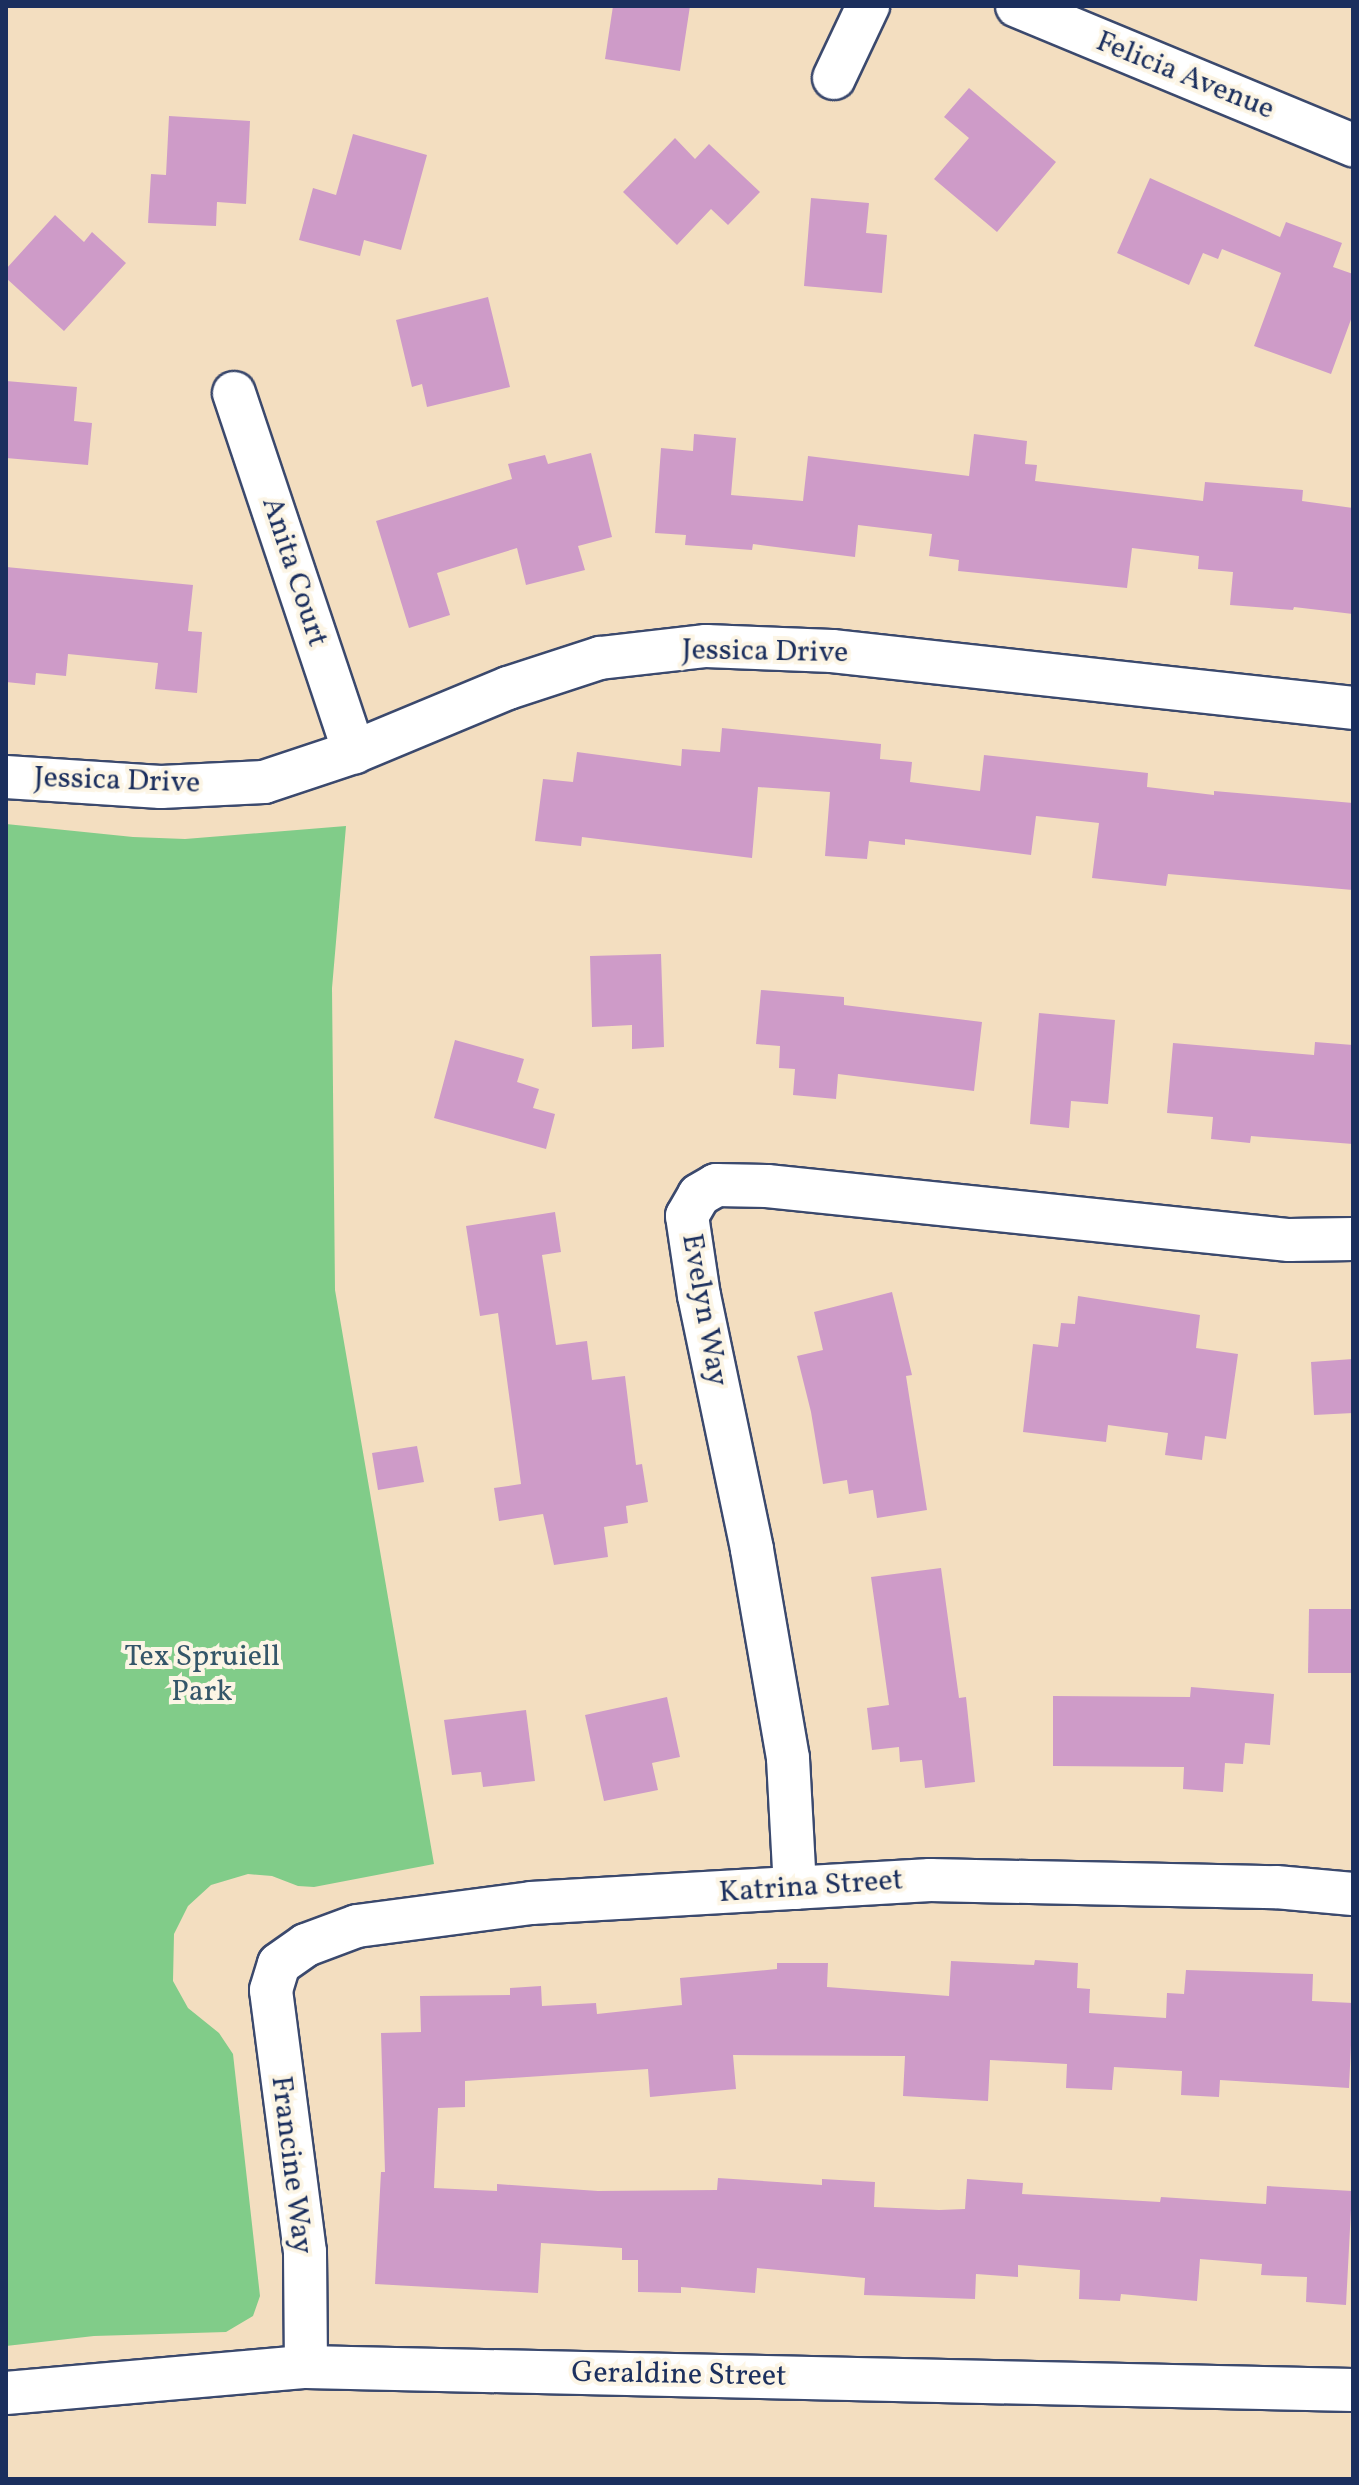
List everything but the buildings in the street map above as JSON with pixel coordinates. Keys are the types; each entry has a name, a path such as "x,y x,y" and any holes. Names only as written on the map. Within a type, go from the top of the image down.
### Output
{"street":[{"path":"834,78 868,6"},
{"name":"Felicia Avenue","path":"1017,6 1353,145"},
{"name":"Anita Court","path":"234,393 354,752"},
{"name":"Jessica Drive","path":"6,777 161,787 264,782 354,752 508,688 600,658 706,646 832,651 1353,708"},
{"name":"Evelyn Way","path":"795,1888 788,1758 752,1549 699,1296 687,1216 699,1195 716,1185 767,1186 1289,1240 1353,1239"},
{"name":"Katrina Street","path":"279,1964 306,1945 357,1926 531,1903 930,1880 1276,1887 1353,1894"},
{"name":"Francine Way","path":"279,1964 271,1990 305,2252 306,2367"},
{"name":"Geraldine Street","path":"6,2393 306,2367 1353,2390"}],"green space":[{"name":"Tex Spruiell Park","path":"6,824 185,839 346,826 332,988 335,1290 434,1864 314,1887 298,1886 272,1876 248,1874 211,1885 188,1906 174,1934 173,1981 188,2008 219,2033 233,2054 260,2296 253,2316 226,2332 94,2336 6,2346"}]}
